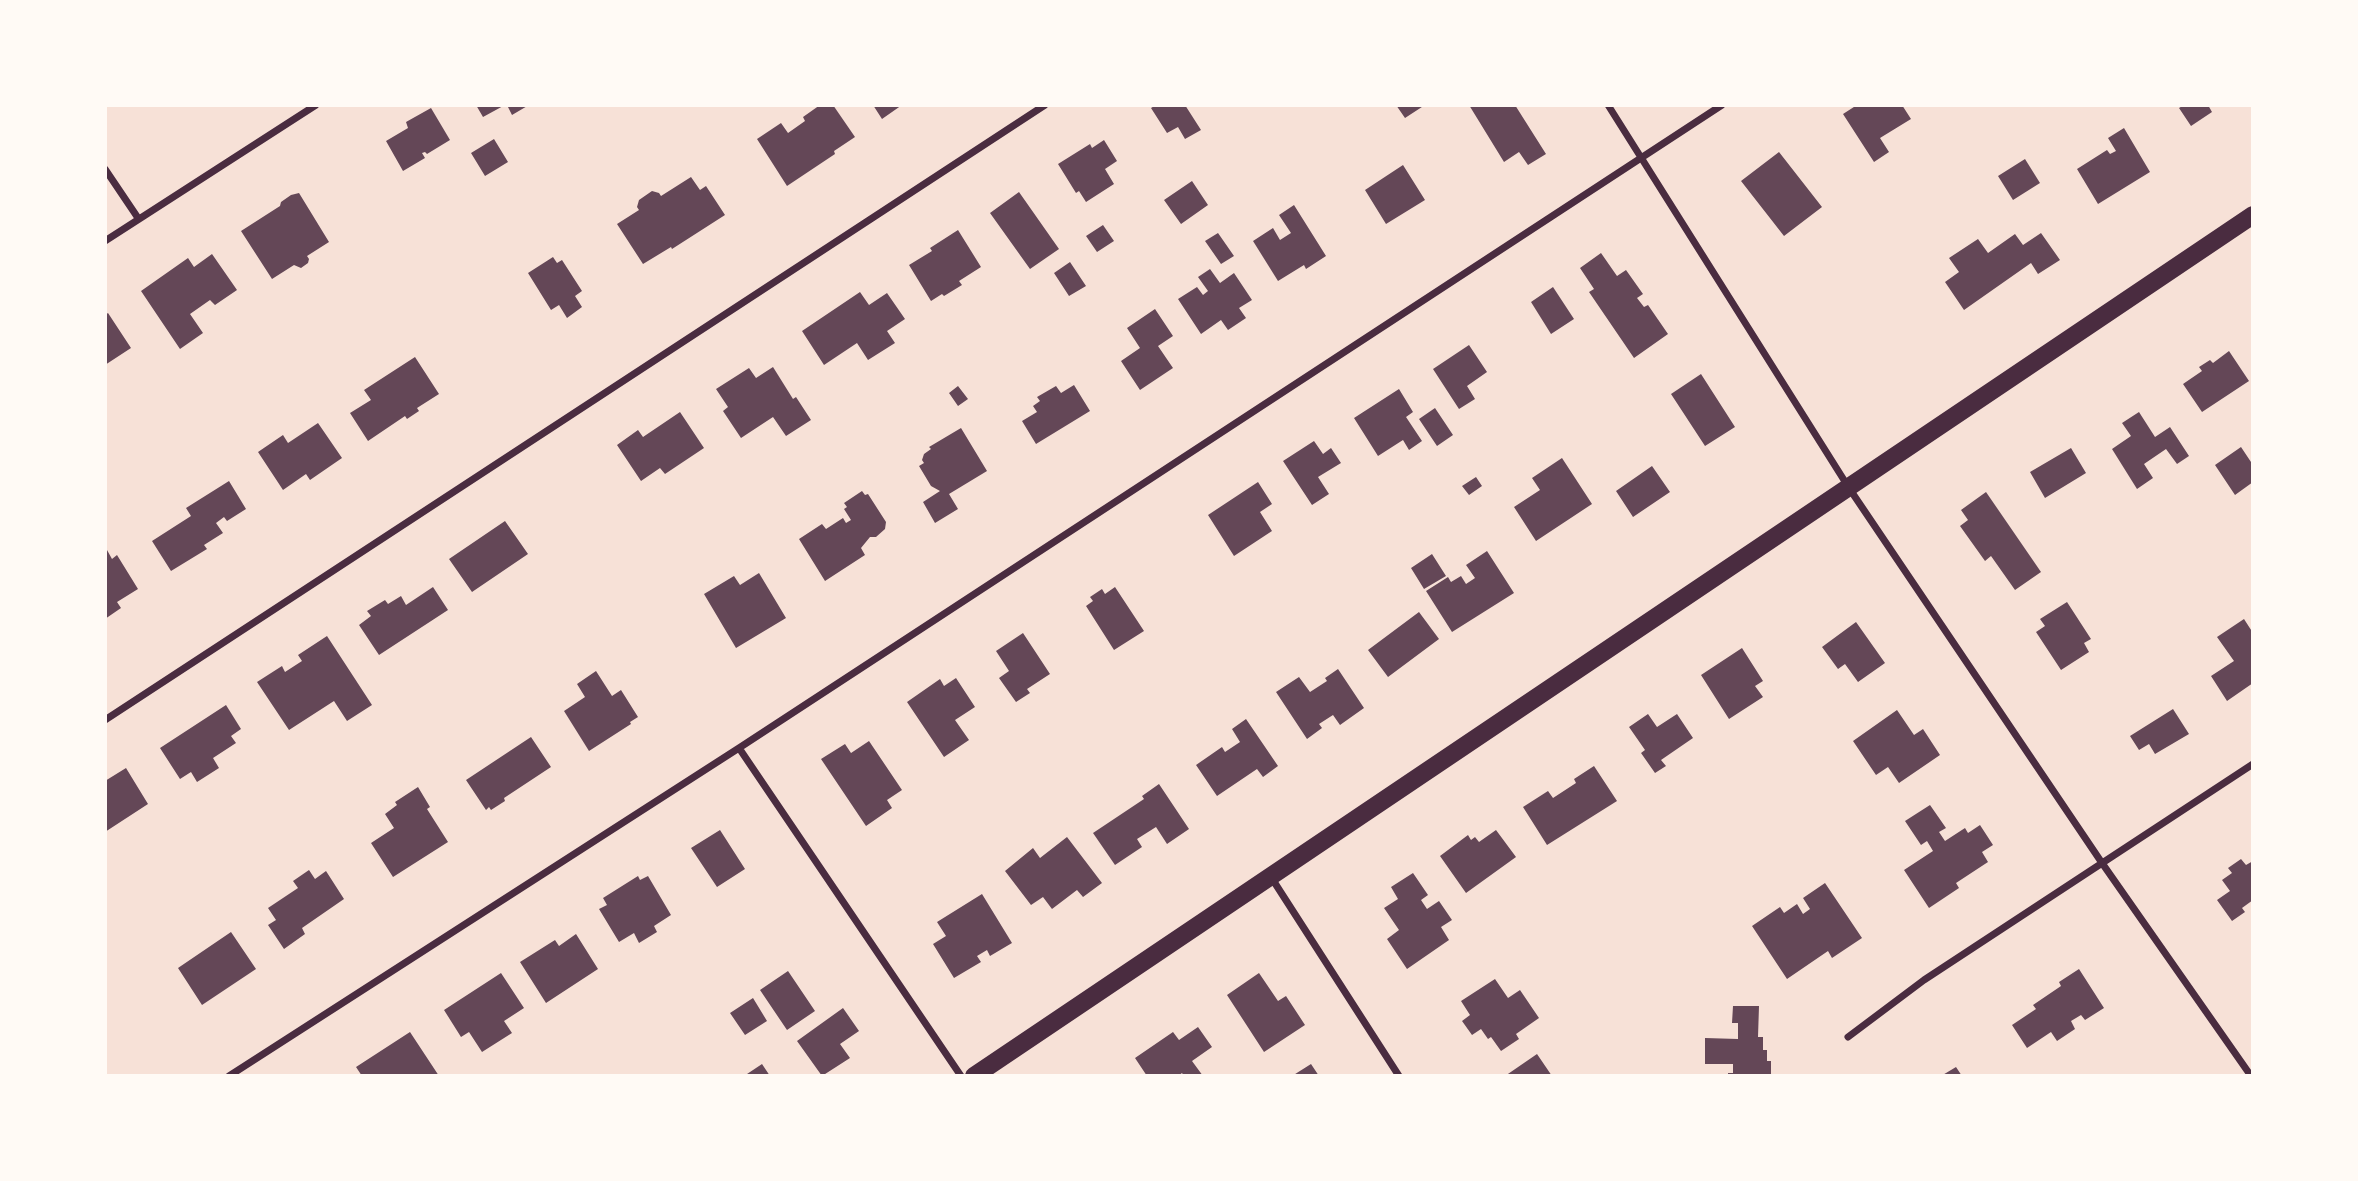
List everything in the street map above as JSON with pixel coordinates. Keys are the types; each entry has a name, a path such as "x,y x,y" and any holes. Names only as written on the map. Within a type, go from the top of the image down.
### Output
{"main road":[{"path":"974,1076 2253,215"}],"street":[{"path":"105,241 316,105"},
{"path":"105,720 1045,105"},
{"path":"1608,105 1849,488 2102,863 2251,1076"},
{"path":"229,1076 739,748 1722,105"},
{"path":"105,169 138,218"},
{"path":"739,748 961,1076"},
{"path":"1848,1037 1924,981 2253,765"},
{"path":"1270,876 1399,1076"}],"building":[{"path":"476,105 505,105 483,117"},
{"path":"507,105 529,105 512,115"},
{"path":"820,105 833,105 855,137 787,186 757,139 781,123 788,133 805,121 803,117"},
{"path":"873,105 902,105 882,119"},
{"path":"1156,105 1185,105 1201,130 1185,139 1178,127 1167,133 1151,108"},
{"path":"1396,105 1425,105 1405,118"},
{"path":"1469,105 1515,105 1546,154 1528,165 1519,152 1504,162"},
{"path":"1857,105 1902,105 1911,119 1880,138 1889,152 1874,162 1843,114"},
{"path":"2184,105 2208,105 2212,112 2191,126 2179,108"},
{"path":"431,108 450,140 427,154 422,153 425,158 403,171 386,141 408,128 406,122"},
{"path":"2124,128 2150,172 2098,204 2077,169 2107,150 2110,154 2116,151 2108,138"},
{"path":"494,139 508,162 485,176 471,153"},
{"path":"1104,140 1117,161 1105,169 1114,184 1086,202 1079,191 1076,193 1058,164 1090,144 1092,148"},
{"path":"1779,152 1822,207 1784,236 1741,181"},
{"path":"2025,159 2040,183 2013,200 1998,176"},
{"path":"1403,165 1425,200 1386,224 1365,190"},
{"path":"691,177 700,190 706,186 725,215 643,264 617,224 639,210 639,200 652,191 661,196"},
{"path":"1192,181 1208,205 1181,224 1164,200"},
{"path":"1019,192 1059,249 1030,269 990,213"},
{"path":"299,193 329,242 307,256 308,263 301,268 294,265 272,279 241,231 280,206 281,202 291,195"},
{"path":"1294,205 1326,256 1306,269 1304,265 1278,281 1253,241 1273,228 1280,240 1291,233 1279,215"},
{"path":"1103,225 1114,241 1097,252 1086,236"},
{"path":"958,230 981,267 959,281 962,285 931,301 909,265"},
{"path":"1218,233 1234,256 1221,264 1205,241"},
{"path":"2041,233 2060,260 2038,274 2031,263 1964,310 1945,282 1959,272 1949,258 1978,239 1988,253 2015,234 2023,245"},
{"path":"1601,253 1617,276 1626,270 1643,294 1637,298 1644,307 1648,305 1668,334 1634,358 1589,292 1594,289 1580,268"},
{"path":"212,254 237,290 215,305 210,300 190,314 203,333 180,349 141,291 188,258 194,267"},
{"path":"553,257 557,263 562,260 582,291 575,296 582,307 567,318 559,305 551,310 528,273"},
{"path":"1070,262 1086,286 1069,296 1054,273"},
{"path":"1210,269 1220,283 1234,273 1252,300 1239,308 1246,318 1228,330 1221,320 1201,334 1178,299 1197,287 1203,295 1208,291 1198,277"},
{"path":"1553,287 1574,319 1551,334 1531,302"},
{"path":"860,292 869,305 887,293 905,319 887,331 895,343 868,360 857,343 824,365 802,331"},
{"path":"1155,309 1173,336 1158,346 1173,368 1140,390 1121,361 1140,348 1127,328"},
{"path":"108,313 131,348 105,365 105,315"},
{"path":"1469,345 1487,372 1467,386 1475,399 1459,409 1433,369"},
{"path":"2229,351 2249,381 2202,412 2183,384 2202,371 2199,367 2210,360 2213,363"},
{"path":"415,357 439,394 417,408 419,411 407,419 405,416 368,441 350,413 371,400 364,390"},
{"path":"773,367 793,399 796,397 811,420 786,436 773,417 741,438 723,411 728,407 716,389 749,368 756,378"},
{"path":"1701,374 1735,427 1705,446 1671,394"},
{"path":"1074,385 1090,411 1036,444 1022,421 1037,412 1033,406 1040,401 1037,397 1056,386 1061,393"},
{"path":"958,386 968,399 958,406 949,393"},
{"path":"1399,389 1413,412 1406,417 1422,441 1409,450 1403,440 1378,456 1354,418"},
{"path":"1435,408 1453,435 1437,446 1419,419"},
{"path":"680,412 704,448 665,474 660,468 641,481 617,445 638,430 643,437"},
{"path":"2139,412 2155,437 2170,427 2189,456 2177,464 2166,449 2144,464 2153,478 2137,489 2112,449 2131,436 2122,423"},
{"path":"318,423 342,458 310,480 306,474 283,490 258,452 283,435 288,443"},
{"path":"961,428 987,471 949,494 958,509 935,523 923,502 940,491 931,486 919,466 924,463 922,460 924,454 931,449 929,447"},
{"path":"1314,441 1323,454 1331,448 1341,463 1318,477 1329,494 1312,505 1283,461"},
{"path":"2241,447 2253,465 2253,482 2235,495 2215,465"},
{"path":"2071,448 2086,473 2045,498 2030,472"},
{"path":"1562,458 1592,504 1536,541 1514,507 1540,490 1532,478"},
{"path":"1652,466 1670,492 1633,517 1616,491"},
{"path":"1476,477 1482,486 1469,495 1462,486"},
{"path":"229,481 246,509 227,521 224,517 216,523 223,533 204,545 207,549 171,571 152,541 191,516 186,508"},
{"path":"1258,482 1272,504 1260,512 1272,531 1234,556 1208,515"},
{"path":"862,491 865,495 868,494 886,522 885,529 876,537 870,537 861,548 865,555 825,581 799,539 822,524 826,529 843,518 846,523 851,520 844,509 847,507 844,503"},
{"path":"1986,492 2041,572 2015,590 1991,556 1985,561 1960,526 1968,520 1961,510"},
{"path":"505,521 528,554 472,592 449,559"},
{"path":"107,550 112,559 117,555 138,589 117,602 121,608 105,619 105,552"},
{"path":"1487,551 1514,593 1452,632 1426,591 1448,577 1451,582 1461,576 1466,584 1475,578 1466,565"},
{"path":"1432,554 1446,576 1424,589 1411,568"},
{"path":"759,573 786,618 736,648 704,594 734,576 740,585"},
{"path":"433,587 448,610 379,655 359,625 371,616 367,611 385,600 388,604 401,596 406,605"},
{"path":"1115,587 1144,631 1114,650 1086,606 1093,601 1090,597 1102,589 1105,594"},
{"path":"2067,602 2091,639 2084,643 2089,652 2061,670 2036,632 2045,626 2040,619"},
{"path":"1419,612 1439,639 1388,677 1368,650"},
{"path":"2244,619 2253,633 2253,683 2227,701 2211,676 2234,661 2217,637"},
{"path":"1856,622 1885,663 1858,682 1845,664 1838,669 1822,647"},
{"path":"1023,633 1050,674 1027,689 1030,693 1016,702 999,678 1009,671 996,651"},
{"path":"327,636 372,705 347,721 334,701 289,730 257,682 282,666 285,672 302,661 298,655"},
{"path":"1742,648 1763,681 1755,686 1763,697 1729,719 1701,675"},
{"path":"1338,669 1364,708 1340,725 1333,715 1319,724 1322,728 1307,739 1276,692 1299,677 1310,692 1327,681 1325,678"},
{"path":"596,671 612,696 621,690 638,717 589,751 564,711 585,697 577,684"},
{"path":"956,678 975,707 955,720 969,740 944,757 907,702 940,679 944,686"},
{"path":"226,705 241,729 231,736 236,743 213,758 219,768 197,782 191,772 180,779 160,748"},
{"path":"2173,709 2189,734 2155,754 2149,744 2139,750 2130,736"},
{"path":"1897,710 1914,735 1923,729 1940,755 1899,783 1888,767 1876,775 1853,741"},
{"path":"1648,714 1657,727 1677,714 1693,738 1661,760 1666,766 1655,773 1641,753 1645,750 1629,727"},
{"path":"1246,719 1278,766 1263,777 1257,769 1217,796 1196,765 1222,747 1225,752 1240,742 1232,729"},
{"path":"531,737 551,767 504,798 505,801 491,810 489,807 486,810 466,780"},
{"path":"869,741 902,790 887,800 892,808 866,826 821,759 845,744 851,753"},
{"path":"1594,766 1617,801 1547,845 1523,807 1548,791 1553,798 1576,783 1574,779"},
{"path":"126,768 148,804 105,832 105,781"},
{"path":"1159,784 1189,829 1167,844 1156,827 1137,839 1142,847 1115,865 1093,833 1144,799 1142,796"},
{"path":"418,787 430,807 427,809 448,842 393,877 371,843 394,828 385,814 397,805 395,802"},
{"path":"1930,805 1946,828 1939,832 1945,841 1965,828 1968,833 1980,825 1993,845 1982,852 1988,862 1956,883 1959,888 1929,908 1904,870 1933,851 1927,841 1921,845 1905,821"},
{"path":"720,830 745,869 717,887 691,848"},
{"path":"1496,830 1516,857 1466,893 1440,856 1468,835 1471,840 1475,837 1479,842"},
{"path":"1067,837 1102,883 1083,897 1077,890 1052,909 1043,897 1031,905 1005,871 1033,848 1040,858"},
{"path":"2241,859 2246,865 2253,861 2253,900 2242,908 2245,912 2232,921 2217,900 2230,891 2222,880 2232,873 2228,868"},
{"path":"309,870 315,879 326,871 344,899 302,928 305,934 284,949 268,925 276,920 268,908 298,888 293,881"},
{"path":"1413,873 1428,895 1421,900 1427,909 1439,901 1452,920 1441,927 1449,940 1407,969 1387,939 1399,930 1384,908 1398,899 1391,887"},
{"path":"638,876 640,880 648,876 671,915 654,926 657,932 639,943 634,933 619,942 599,909 607,905 603,898"},
{"path":"1825,883 1862,938 1832,958 1828,951 1787,979 1752,926 1780,907 1784,913 1797,904 1803,914 1810,909 1803,898"},
{"path":"982,894 1012,943 990,956 987,950 977,956 981,962 954,978 933,944 946,936 937,922"},
{"path":"231,932 256,969 202,1005 178,968"},
{"path":"576,934 598,969 546,1003 520,962 555,940 559,946"},
{"path":"2079,969 2104,1008 2085,1020 2081,1015 2071,1021 2075,1029 2057,1041 2051,1032 2027,1048 2012,1025 2036,1009 2033,1005 2061,986 2059,982"},
{"path":"788,971 815,1011 787,1030 760,990"},
{"path":"501,973 524,1008 504,1021 512,1033 482,1052 469,1032 461,1037 444,1010"},
{"path":"1259,973 1278,1001 1286,996 1305,1025 1264,1052 1227,995"},
{"path":"1495,979 1508,998 1520,990 1539,1018 1516,1034 1519,1039 1501,1051 1481,1029 1472,1035 1462,1021 1470,1015 1461,1001"},
{"path":"753,998 767,1021 745,1035 730,1013"},
{"path":"1733,1006 1759,1006 1758,1037 1763,1037 1763,1050 1767,1050 1767,1061 1771,1061 1771,1076 1728,1076 1728,1073 1733,1073 1733,1064 1705,1064 1705,1038 1738,1039 1738,1023 1732,1023"},
{"path":"843,1008 859,1031 840,1044 850,1058 822,1076 797,1041"},
{"path":"1198,1027 1212,1047 1192,1061 1203,1076 1184,1076 1182,1073 1178,1076 1147,1076 1135,1058 1173,1032 1179,1040"},
{"path":"410,1032 439,1076 362,1076 356,1067"},
{"path":"1537,1054 1552,1076 1505,1076"},
{"path":"762,1064 770,1076 744,1076"},
{"path":"1311,1064 1319,1076 1292,1076"},
{"path":"1956,1067 1962,1076 1941,1076"}]}
